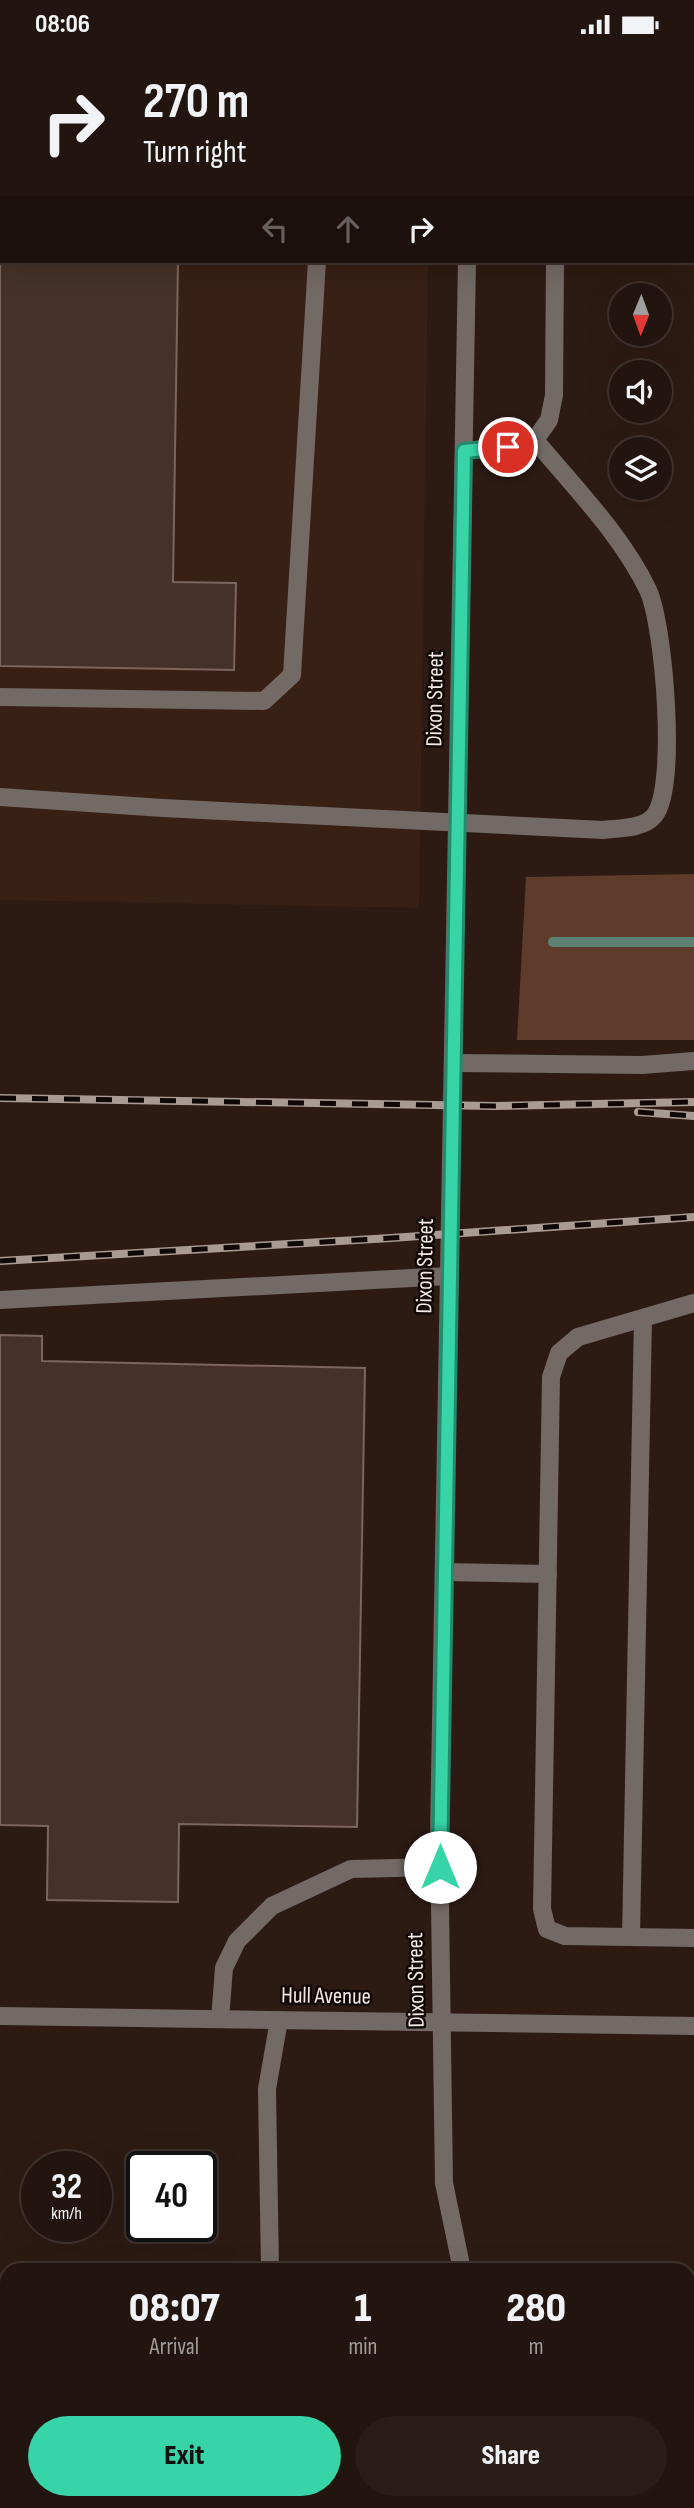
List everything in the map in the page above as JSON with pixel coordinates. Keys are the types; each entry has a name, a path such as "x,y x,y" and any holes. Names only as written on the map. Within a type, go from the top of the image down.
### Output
{"street":[{"path":"0,697 264,701 292,675 317,263"},
{"name":"Dixon Street","path":"461,2263 444,2183 440,1867 467,263"},
{"path":"464,451 508,447 535,440 549,420 554,395 555,263"},
{"path":"0,797 603,830 634,827 653,818 662,801 666,754 665,690 661,640 649,592 625,550 535,440"},
{"path":"453,1063 642,1065 694,1061"},
{"path":"0,1300 449,1276"},
{"path":"694,1303 578,1337 559,1353 551,1377 542,1909 547,1929 565,1936 694,1938"},
{"path":"631,1937 643,1318"},
{"path":"444,1572 548,1574"},
{"path":"220,2019 224,1968 237,1941 272,1906 351,1869 440,1867"},
{"name":"Hull Avenue","path":"0,2017 694,2026"},
{"path":"270,2263 267,2089 279,2020"}],"shaded area":[{"path":"0,263 428,263 419,908 0,900"},
{"path":"694,874 694,1040 517,1040 526,877"}],"building":[{"path":"0,263 178,263 173,582 236,583 234,670 0,666"},
{"path":"0,1335 42,1336 42,1361 365,1368 357,1827 179,1824 178,1902 47,1900 48,1826 0,1825"}],"waterway":[{"path":"553,942 694,942"}],"railway":[{"path":"0,1098 494,1106 694,1102"},
{"path":"638,1112 694,1116"},
{"path":"0,1261 694,1217"}],"route":[{"path":"440,1867 464,451 508,447"}]}
